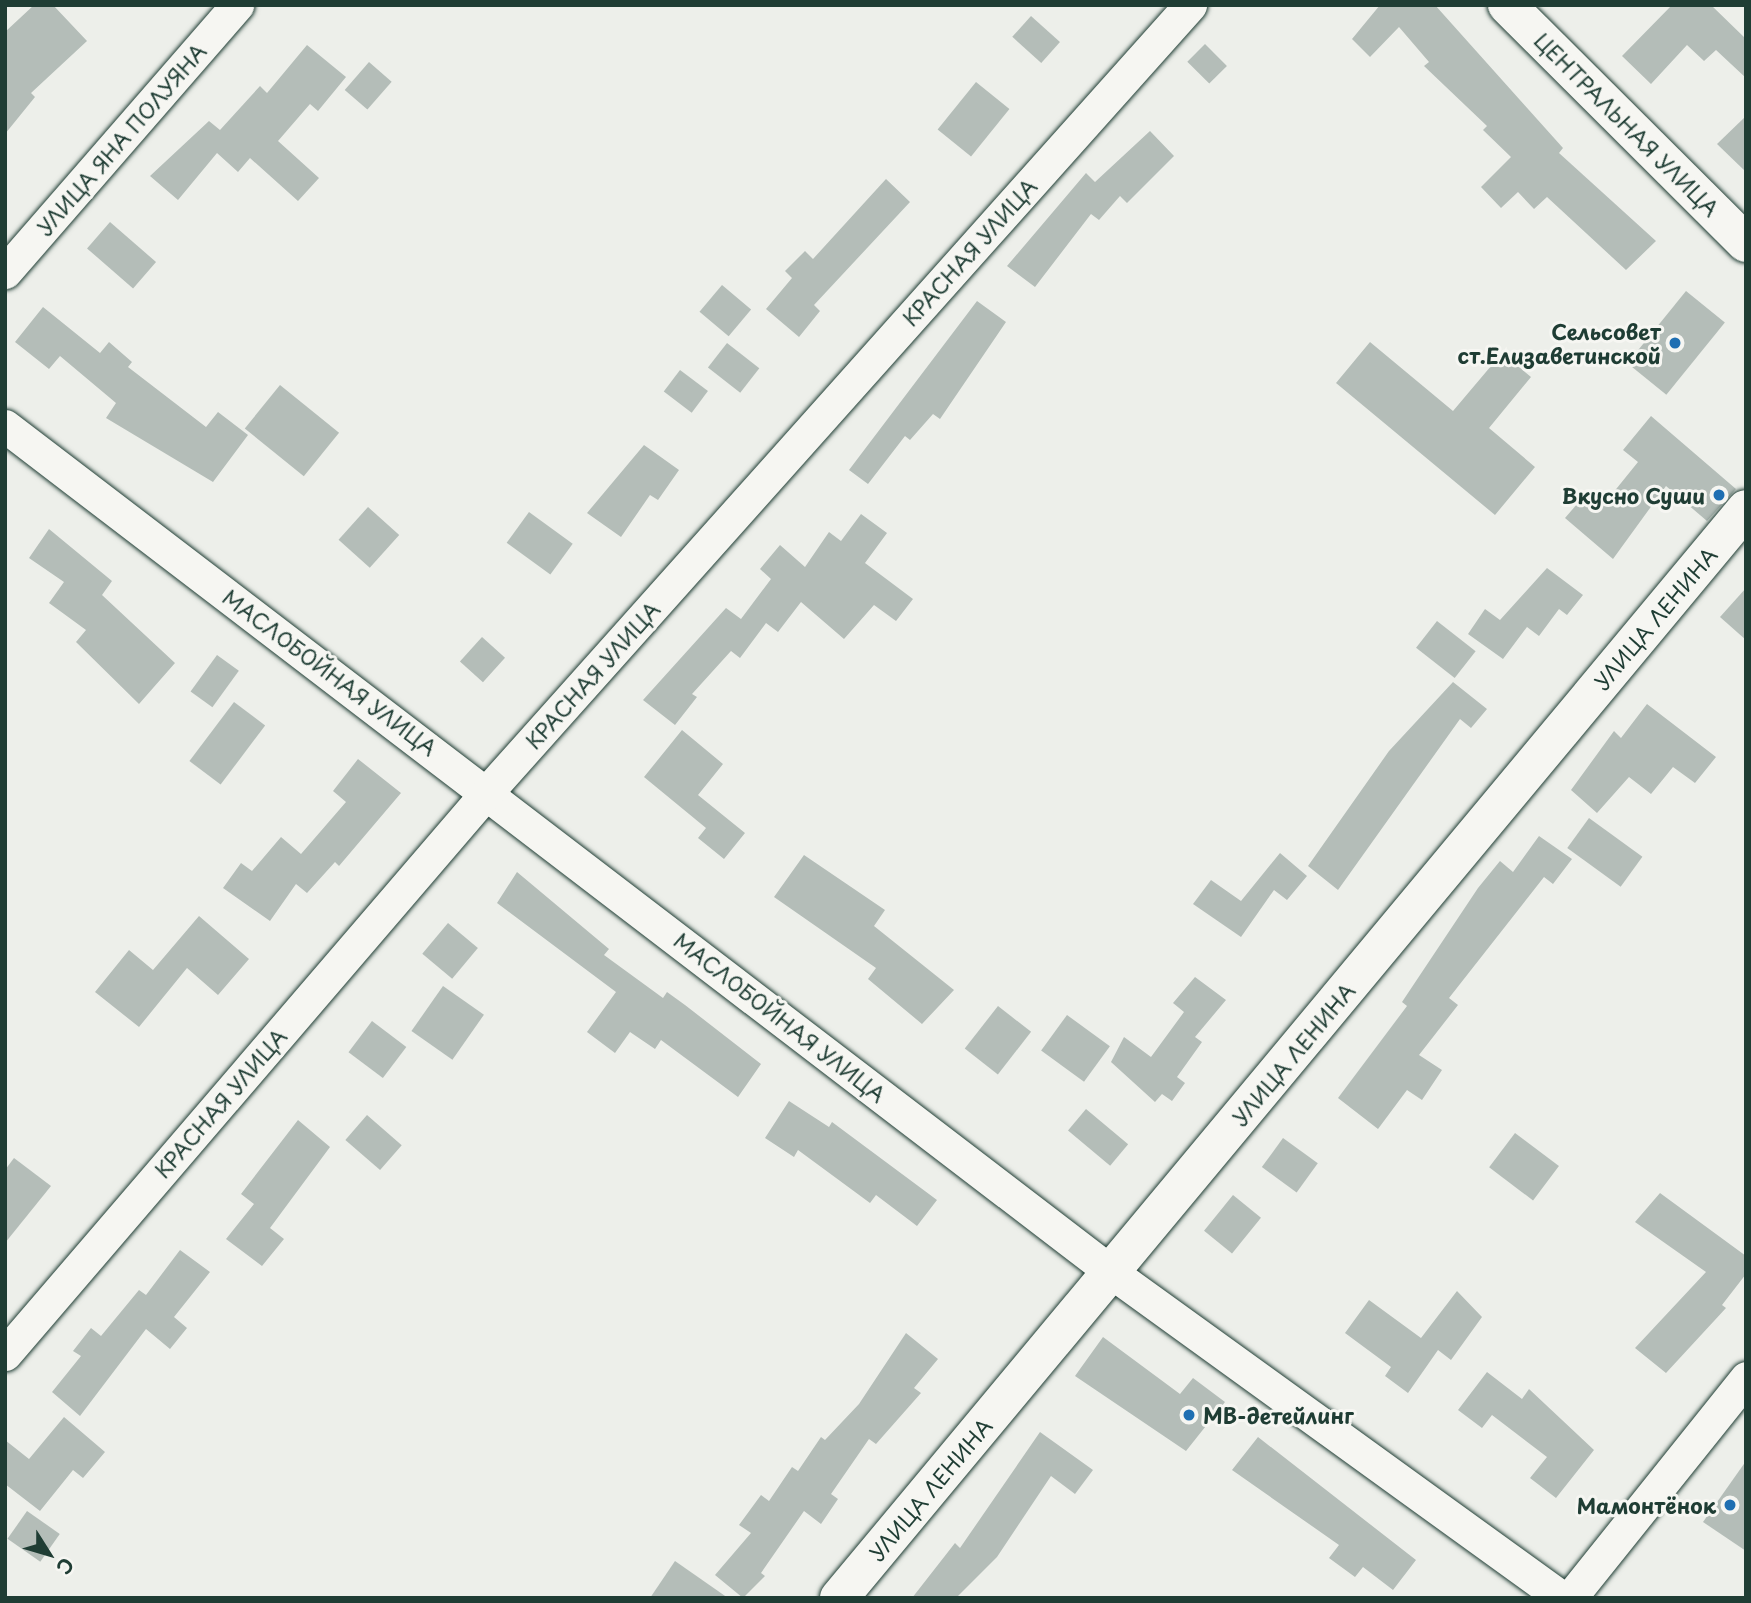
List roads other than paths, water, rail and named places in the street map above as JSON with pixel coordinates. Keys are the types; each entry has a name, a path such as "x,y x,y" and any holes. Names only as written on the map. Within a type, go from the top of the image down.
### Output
{"street":[{"name":"УЛИЦА ЯНА ПОЛУЯНА","path":"5,272 237,5"},
{"name":"КРАСНАЯ УЛИЦА","path":"5,1354 488,791 1190,5"},
{"name":"ЦЕНТРАЛЬНАЯ УЛИЦА","path":"1507,5 1746,243"},
{"name":"МАСЛОБОЙНАЯ УЛИЦА","path":"5,426 488,791 1111,1272 1563,1598"},
{"name":"УЛИЦА ЛЕНИНА","path":"839,1598 1746,509"},
{"path":"1570,1598 1746,1378"}],"place":[{"name":"Сельсовет ст.Елизаветинской","path":"1675,343"},
{"name":"Вкусно Суши","path":"1719,495"},
{"name":"MB-детейлинг","path":"1189,1415"},
{"name":"Мамонтёнок","path":"1730,1505"}]}
